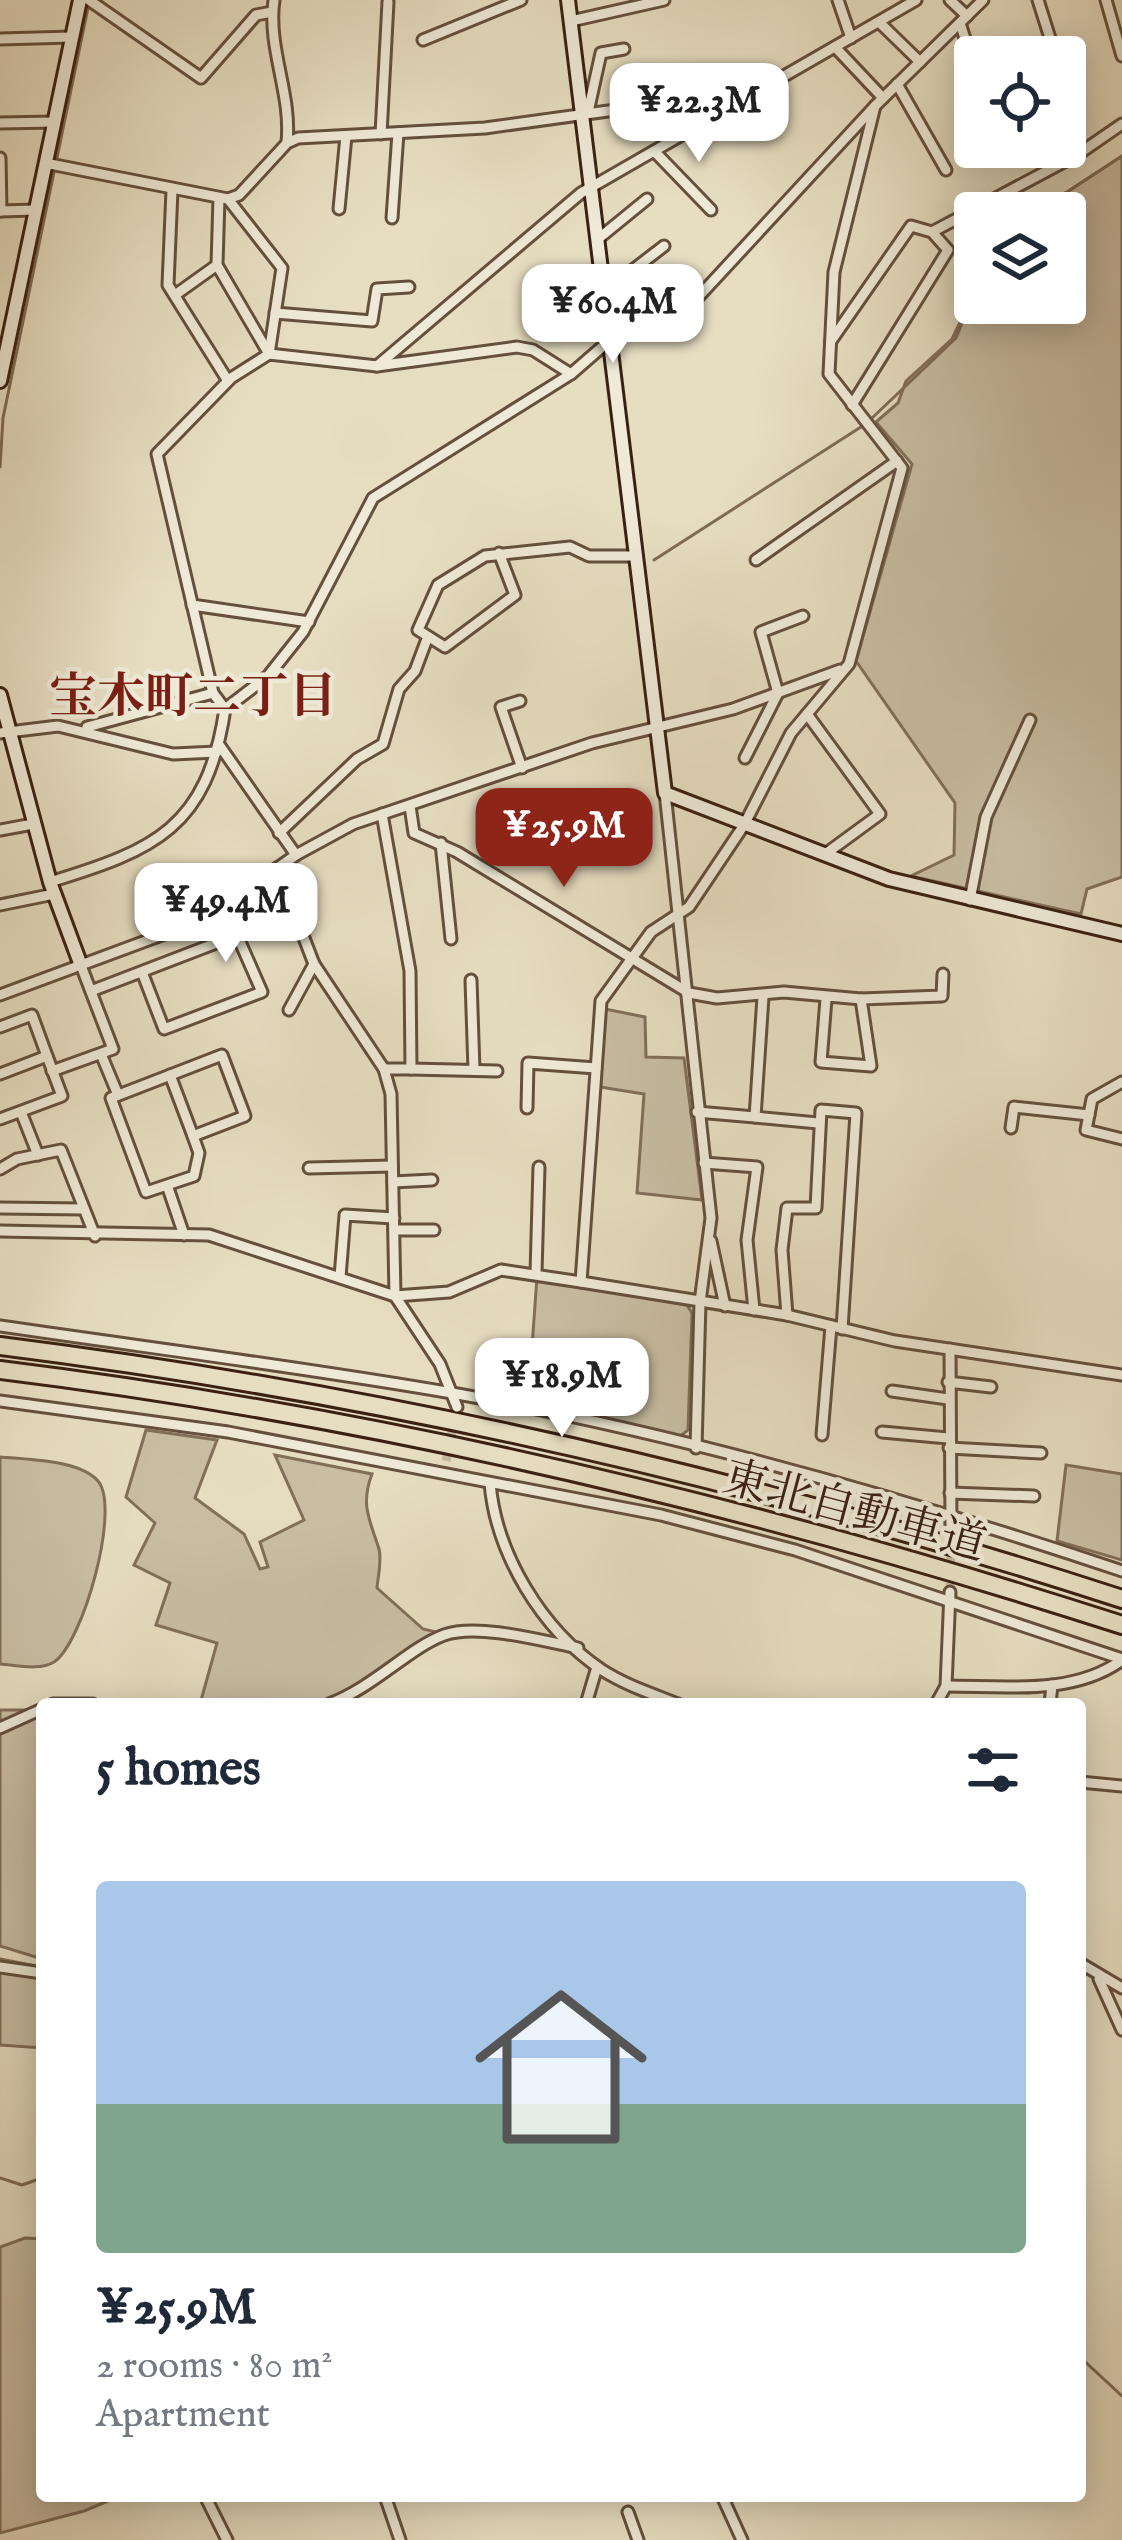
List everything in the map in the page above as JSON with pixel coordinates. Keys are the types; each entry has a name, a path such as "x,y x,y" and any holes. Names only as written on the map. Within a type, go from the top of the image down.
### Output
{"highway":[{"name":"東北自動車道","path":"0,1346 330,1398 570,1448 916,1535 1122,1599"},
{"name":"東北自動車道","path":"0,1370 331,1423 630,1486 933,1565 1122,1624"}],"street":[{"path":"0,381 35,210 45,163 54,122 72,37 85,0 201,77 256,15 273,6 290,109 286,143 238,194 224,198 172,190 45,163"},
{"path":"423,40 521,0"},
{"path":"568,0 681,912 709,1230 724,1306"},
{"path":"571,21 664,0"},
{"path":"838,0 851,38"},
{"path":"377,366 592,188 916,0"},
{"path":"950,0 967,36"},
{"path":"0,905 121,859 174,830 218,749 225,709 268,676 309,622 373,498 571,374 656,300 691,305 879,102 983,0"},
{"path":"1038,0 1049,36"},
{"path":"1106,0 1122,56"},
{"path":"381,134 388,2"},
{"path":"879,22 920,62"},
{"path":"0,39 72,37"},
{"path":"835,47 879,102"},
{"path":"585,112 601,52 623,49"},
{"path":"897,84 946,170"},
{"path":"286,143 485,128 756,91"},
{"path":"580,1282 601,1001 651,932 681,912 744,825 791,733 845,668 902,468 829,374 834,272 879,102"},
{"path":"0,123 54,122"},
{"path":"932,232 1004,189 1077,155 1122,124"},
{"path":"392,218 398,133"},
{"path":"339,209 346,136"},
{"path":"655,152 711,210"},
{"path":"0,158 0,211 35,210"},
{"path":"172,190 168,285 228,381"},
{"path":"224,198 217,265 268,354"},
{"path":"224,198 283,268 268,354"},
{"path":"598,239 647,200"},
{"path":"831,341 911,226 932,232 948,250 852,405"},
{"path":"603,293 664,246"},
{"path":"175,296 217,265"},
{"path":"275,313 372,321 377,289 409,287"},
{"path":"225,709 213,693 157,454 228,381 268,354 377,366 517,347 533,350 571,374"},
{"path":"756,560 896,461"},
{"path":"499,553 515,595 445,646 427,639 418,630 438,585 499,553 570,547 589,556 635,556"},
{"path":"192,605 309,622"},
{"path":"745,758 778,693 761,632 803,616"},
{"path":"279,833 357,759 383,744 399,689 415,671 427,639"},
{"path":"0,995 206,919 296,855 382,814 656,726 778,693 845,668"},
{"path":"5,733 83,728 213,693"},
{"path":"0,694 5,733 52,888 113,1049 52,1071"},
{"path":"520,701 501,707 522,768"},
{"path":"807,714 880,814 824,855"},
{"path":"970,900 986,817 1030,720"},
{"path":"83,728 173,754 218,749"},
{"path":"218,749 296,855"},
{"path":"665,793 824,855 970,900 1122,934"},
{"path":"410,806 414,833 632,955 689,993 763,997 784,992 826,999 942,996 943,974"},
{"path":"382,814 410,971 411,1069"},
{"path":"0,830 33,824"},
{"path":"441,844 451,939"},
{"path":"277,868 314,964 384,1069 391,1094 395,1296 440,1364 457,1407"},
{"path":"142,972 164,1029 262,992 226,904"},
{"path":"91,991 238,935"},
{"path":"290,1010 314,964"},
{"path":"471,980 474,1070"},
{"path":"755,1117 763,997"},
{"path":"826,999 821,1062 871,1066 861,999"},
{"path":"0,1027 32,1015 62,1096 0,1119"},
{"path":"101,1054 118,1095"},
{"path":"170,1075 199,1153 194,1176 146,1192 111,1098 118,1095 170,1075 222,1055 245,1115 193,1136"},
{"path":"0,1074 46,1056"},
{"path":"527,1108 528,1063 596,1068"},
{"path":"384,1069 497,1071"},
{"path":"1122,1082 1092,1099 1086,1130 1122,1139"},
{"path":"1011,1128 1014,1107 1089,1115"},
{"path":"787,1315 782,1250 787,1208 816,1208 821,1110 856,1113 822,1435"},
{"path":"21,1112 38,1154"},
{"path":"698,1112 818,1124"},
{"path":"0,1168 61,1150 95,1236"},
{"path":"704,1162 757,1167 747,1240 754,1310"},
{"path":"309,1168 392,1166"},
{"path":"536,1273 538,1168"},
{"path":"393,1182 432,1180"},
{"path":"167,1185 184,1235"},
{"path":"0,1208 85,1209"},
{"path":"340,1277 345,1215 434,1230"},
{"path":"696,1448 700,1302 709,1230"},
{"path":"0,1231 230,1239 395,1296 449,1292 501,1270 536,1273 1122,1376"},
{"path":"0,1325 453,1394 696,1448 1122,1571"},
{"path":"950,1349 951,1522"},
{"path":"948,1382 991,1387"},
{"path":"892,1391 948,1399"},
{"path":"0,1400 445,1467 490,1483 661,1515 950,1596 1122,1660"},
{"path":"882,1432 1041,1453"},
{"path":"490,1483 496,1524 534,1601 597,1667 665,1698"},
{"path":"950,1492 1034,1496"},
{"path":"939,1698 946,1686 950,1596"},
{"path":"346,1698 362,1692 446,1634 506,1634 578,1648"},
{"path":"946,1686 1052,1685 1107,1671 1122,1660"},
{"path":"588,1698 597,1667"},
{"path":"1051,1698 1052,1685"},
{"path":"0,1728 36,1712"},
{"path":"1086,1783 1122,1786"},
{"path":"0,1966 36,1972"},
{"path":"1086,1968 1122,1988"},
{"path":"1099,1979 1122,2030"},
{"path":"208,2502 227,2540"},
{"path":"387,2502 400,2540"},
{"path":"725,2502 742,2540"},
{"path":"628,2512 638,2540"}],"shaded area":[{"path":"1122,156 1122,877 1087,889 1081,914 911,876 954,855 955,803 856,661 912,464 876,422 898,403 906,381 952,339 959,324 1086,324 1086,192 1067,192"},
{"path":"605,1009 645,1017 646,1057 684,1058 702,1200 637,1193 644,1094 600,1087"},
{"path":"537,1277 687,1305 692,1313 688,1430 678,1438 558,1407 558,1353 532,1347"},
{"path":"146,1430 217,1440 195,1498 244,1534 260,1569 268,1567 260,1542 304,1520 275,1455 372,1474 367,1504 380,1553 377,1588 423,1629 440,1633 346,1698 202,1698 217,1643 156,1625 170,1583 134,1565 155,1523 126,1497"},
{"path":"0,1457 79,1469 98,1481 104,1496 102,1545 87,1604 65,1650 42,1666 0,1664"},
{"path":"1066,1465 1122,1474 1122,1560 1057,1541"},
{"path":"0,1710 36,1710 36,1957 0,1946"},
{"path":"0,1959 36,1966 36,2048 0,2045"},
{"path":"36,2239 36,2502 106,2502 0,2533 0,2247"}],"waterway":[{"path":"0,467 3,418 89,3"},
{"path":"1067,192 1122,156"},
{"path":"871,419 956,338 962,324"},
{"path":"654,560 864,425"},
{"path":"0,2178 22,2185 36,2180"},
{"path":"1086,2363 1122,2396"}],"tunnel":[{"path":"446,1461 457,1407"},
{"path":"950,1592 951,1527"}],"district":[{"name":"宝木町二丁目","path":"193,695"}]}
